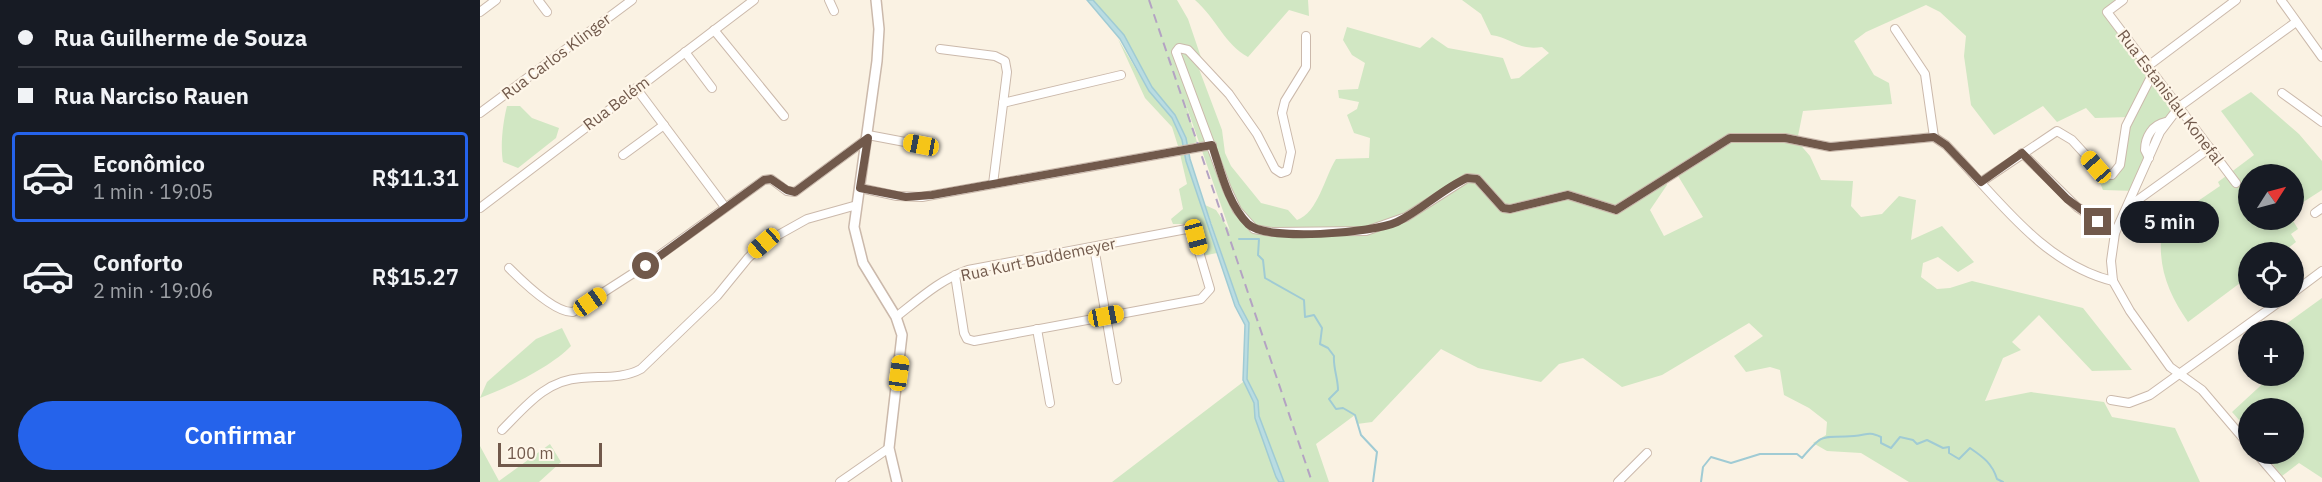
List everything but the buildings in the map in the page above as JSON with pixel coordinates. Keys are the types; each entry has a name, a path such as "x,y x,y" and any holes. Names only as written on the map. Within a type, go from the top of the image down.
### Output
{"street":[{"path":"480,12 496,0"},
{"path":"538,0 547,12"},
{"name":"Rua Carlos Klinger","path":"480,113 632,0"},
{"name":"Rua Belém","path":"480,208 754,0"},
{"path":"829,0 834,11"},
{"path":"876,0 878,46 868,137 854,227 859,252 868,274 896,317 903,343 889,448 897,482"},
{"name":"Rua Estanislau Konefal","path":"2123,0 2107,12 2236,183"},
{"path":"1981,182 2057,131 2072,140 2104,175 2112,175 2120,165 2126,126 2151,69 2236,0"},
{"path":"2281,0 2322,57"},
{"path":"2238,432 2202,390 2170,367 2152,344 2113,281 2111,261 2115,233 2166,122 2179,107 2296,21"},
{"path":"1895,28 1924,74 1934,137"},
{"path":"714,30 784,116"},
{"path":"1306,36 1306,67 1285,101 1282,113 1291,152 1287,171 1281,173 1275,169 1257,134 1229,94 1188,50 1179,48 1176,52 1233,201 1249,225 1263,232 1326,234 1366,231 1385,226 1406,217 1467,178 1477,179 1503,208 1510,209 1568,195 1616,210 1730,138 1785,138 1830,147 1934,137 1946,145 2025,227 2063,260 2082,272 2113,281"},
{"path":"940,49 995,56 1005,61 1007,72 993,184"},
{"path":"685,52 712,88"},
{"path":"1003,103 1121,75"},
{"path":"636,88 725,207"},
{"path":"2282,93 2322,122"},
{"path":"623,155 664,125"},
{"path":"509,268 535,292 566,312 573,312 646,266 767,178 795,192 868,137 921,145"},
{"path":"860,188 914,197 1212,145"},
{"path":"2127,208 2210,148"},
{"path":"2022,153 2077,207 2115,233"},
{"path":"2141,177 2154,189"},
{"path":"502,430 541,391 560,382 627,375 641,369 717,296 748,258 764,243 807,219 857,206"},
{"name":"Rua Kurt Buddemeyer","path":"896,317 955,275 1192,228 1210,289 1209,294 1201,299 1106,316"},
{"path":"1094,247 1117,380"},
{"path":"2304,284 2322,271"},
{"path":"955,275 968,339 974,341 1106,316"},
{"path":"2111,400 2129,403 2141,400 2271,308"},
{"path":"1037,329 1050,403"},
{"path":"840,482 889,448"},
{"path":"1618,482 1647,453"},
{"path":"2265,464 2281,482"}],"green space":[{"path":"1093,0 1177,0 1188,19 1206,72 1196,61 1222,130 1225,153 1231,166 1261,203 1288,210 1297,220 1304,216 1316,202 1336,159 1369,158 1370,138 1354,133 1347,115 1357,109 1359,102 1339,98 1338,90 1358,89 1365,63 1352,55 1343,40 1347,27 1420,48 1432,37 1448,48 1503,58 1511,79 1519,78 1549,53 1542,47 1521,46 1491,35 1481,14 1462,0 2123,0 2107,11 2179,107 2142,145 2146,165 2135,191 2103,190 2100,183 2104,175 2116,173 2130,117 2095,118 2086,108 2057,122 2043,106 1994,135 1971,105 1964,56 1966,36 1940,12 1926,5 1866,32 1854,41 1874,75 1889,83 1892,104 1803,111 1797,141 1810,156 1821,180 1853,181 1851,206 1861,217 1882,214 1899,196 1916,200 1911,240 1942,226 1974,262 1958,272 1938,257 1923,263 1921,277 1937,289 1950,288 1972,281 2083,308 2132,370 2092,371 2039,315 2012,342 2021,350 2003,358 1985,401 2031,392 2104,402 2112,417 2175,428 2200,482 1909,482 1861,453 1827,451 1813,443 1826,435 1827,422 1809,408 1784,395 1780,370 1770,367 1746,372 1734,356 1763,336 1749,323 1662,375 1622,387 1583,358 1559,364 1541,382 1478,368 1441,349 1372,422 1357,424 1355,415 1316,444 1329,482 1112,482 1247,379 1249,323 1239,304 1205,205 1216,210 1230,231 1185,102 1197,142 1188,145 1175,115 1152,87 1124,35","holes":["1675,171 1703,217 1664,236 1650,210 1667,185 1664,178"]},
{"path":"1195,0 1308,0 1309,16 1289,10 1248,57 1233,46"},
{"path":"1118,39 1149,91 1172,118 1184,145 1178,146 1172,127 1145,98"},
{"path":"2251,92 2299,134 2322,161 2322,190 2304,202 2304,164 2242,164 2254,155 2221,111"},
{"path":"507,106 520,106 532,118 559,128 556,138 518,168 503,162 502,134"},
{"path":"1184,153 1217,253 1202,256 1194,227 1190,224 1173,224 1171,219 1183,209 1179,189 1187,184 1180,154"},
{"path":"2238,167 2238,230 2297,230 2291,234 2296,242 2238,242 2238,284 2188,322 2167,283 2162,262 2161,239 2176,228 2170,220 2220,186 2218,182"},
{"path":"2322,298 2322,478 2301,464 2304,464 2304,398 2247,398 2260,386 2304,386 2304,320 2291,320"},
{"path":"562,328 571,346 562,354 528,376 480,398 487,382 536,339"},
{"path":"2238,406 2238,419 2232,412"},
{"path":"550,444 561,462 539,482 480,482 480,446 499,481"},
{"path":"2273,464 2298,464 2282,476"}],"water":[{"path":"1087,0 1093,0 1124,35 1152,87 1175,115 1186,138 1190,159 1211,224 1239,304 1249,323 1247,379 1258,401 1259,416 1284,482 1279,482 1276,477 1255,418 1254,403 1243,380 1245,325 1235,306 1186,161 1182,140 1172,118 1149,91 1120,39"}],"waterway":[{"path":"1239,239 1259,239 1258,255 1263,260 1265,278 1304,300 1305,317 1314,315 1322,328 1320,344 1328,348 1334,356 1338,386 1338,390 1329,399 1336,409 1343,408 1355,415 1361,435 1377,452 1373,482"},
{"path":"1701,482 1703,467 1711,457 1731,463 1760,454 1797,454 1802,458 1816,443 1825,438 1870,434 1881,437 1881,443 1891,448 1900,437 1913,440 1917,444 1927,440 1943,448 1949,447 1949,453 1959,459 1970,448 1986,461 1997,479 2003,482"}],"railway":[{"path":"1149,0 1312,482"}],"route":[{"path":"646,266 767,178 795,192 868,138 860,188 906,197 922,197 1212,145 1227,189 1238,210 1254,229 1263,232 1326,234 1366,231 1395,223 1467,178 1477,179 1503,208 1510,209 1560,195 1568,195 1616,210 1712,147 1730,138 1785,138 1830,147 1934,137 1946,145 1981,182 2022,153 2067,199 2098,222"}]}
